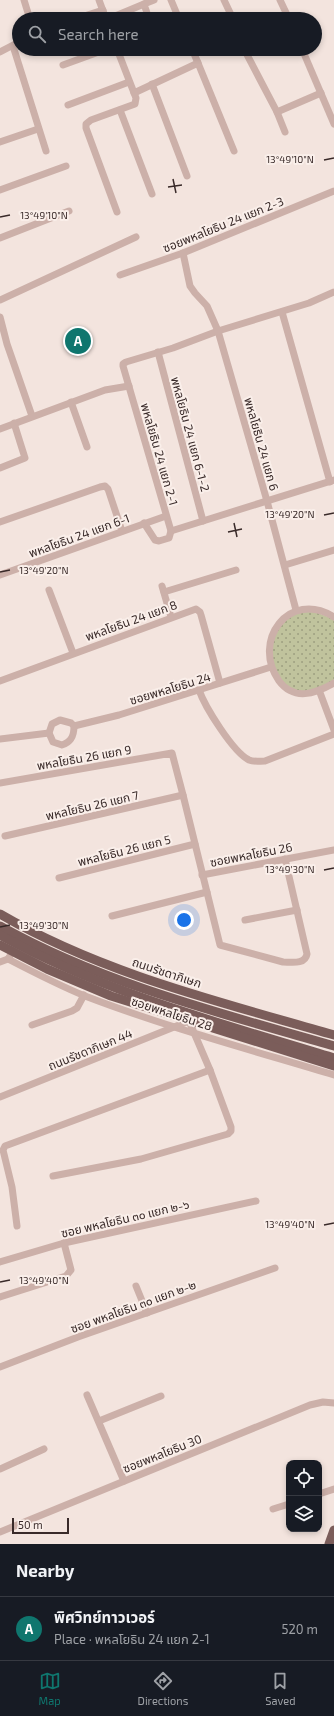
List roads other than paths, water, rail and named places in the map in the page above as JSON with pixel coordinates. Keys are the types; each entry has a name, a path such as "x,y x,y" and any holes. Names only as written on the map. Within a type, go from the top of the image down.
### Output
{"main road":[{"name":"ถนนรัชดาภิเษก","path":"0,914 59,944 115,968 182,990 334,1035"},
{"name":"ถนนรัชดาภิเษก","path":"0,926 73,963 130,984 334,1046"},
{"path":"0,935 47,960 157,1004 334,1058"},
{"path":"0,945 10,956 111,996 334,1066"},
{"path":"329,1544 334,1530"}],"street":[{"path":"24,0 28,12"},
{"path":"97,12 103,10 99,0"},
{"path":"124,12 154,0"},
{"path":"171,0 176,12"},
{"path":"224,0 230,12"},
{"path":"280,0 286,12"},
{"path":"144,4 147,12"},
{"path":"0,52 12,46"},
{"path":"19,56 38,129 46,151"},
{"path":"63,65 88,56"},
{"path":"116,212 86,128 86,124 91,120 135,104 136,98 120,56"},
{"path":"195,56 234,151"},
{"path":"248,56 277,112 285,132"},
{"path":"305,56 334,124"},
{"path":"134,93 198,63"},
{"path":"68,105 129,82"},
{"path":"152,84 187,176"},
{"path":"277,112 322,93"},
{"path":"120,110 152,194"},
{"path":"0,142 38,129"},
{"path":"0,190 66,166"},
{"name":"ซอยพหลโยธิน 24 แยก 2-3","path":"120,275 183,253 334,191"},
{"path":"0,238 69,210"},
{"path":"0,300 136,237"},
{"name":"พหลโยธิน 24 แยก 6","path":"183,253 190,286 207,306 218,331 268,501 296,610"},
{"name":"พหลโยธิน 24 แยก 2-1","path":"171,529 123,364 174,348 218,331 282,312 322,298 334,292"},
{"path":"144,523 155,540 159,541 169,538 171,529 203,521 332,481 282,312"},
{"path":"0,317 7,344 32,416"},
{"name":"พหลโยธิน 24 แยก 6-1-2","path":"158,352 203,521"},
{"path":"0,429 104,390 129,386"},
{"path":"71,402 87,447"},
{"path":"0,468 25,458 14,423"},
{"path":"0,522 100,486 105,486 108,489 122,531"},
{"name":"พหลโยธิน 24 แยก 6-1","path":"0,575 166,516"},
{"path":"285,565 334,550"},
{"path":"171,617 163,589 236,570"},
{"path":"49,590 73,653"},
{"name":"พหลโยธิน 24 แยก 8","path":"0,681 196,609 200,612 220,683"},
{"path":"334,617 314,610 296,610 277,626 271,638 270,653 271,667 280,682 291,692 302,694 319,690 334,683"},
{"name":"ซอยพหลโยธิน 24","path":"49,733 49,729 56,722 65,721 74,726 119,715 271,667"},
{"path":"199,690 202,698 228,739 249,760 255,762 265,761 334,734"},
{"path":"319,690 334,730"},
{"path":"0,739 49,733 53,742 57,744 66,744 73,737 74,726"},
{"name":"พหลโยธิน 26 แยก 9","path":"0,783 172,753"},
{"name":"ซอยพหลโยธิน 26","path":"172,753 202,875 334,850"},
{"name":"พหลโยธิน 26 แยก 7","path":"5,836 183,795"},
{"name":"พหลโยธิน 26 แยก 5","path":"59,878 195,844"},
{"path":"202,875 220,946 283,962 293,963 303,960 306,958 307,954 285,859"},
{"path":"112,916 207,892"},
{"path":"245,920 297,910"},
{"path":"0,962 10,956"},
{"name":"ซอยพหลโยธิน 28","path":"10,956 50,980 84,995 176,1027 334,1074"},
{"path":"32,1026 72,1011 77,1008 84,995"},
{"path":"53,1176 141,1159 228,1134 231,1131 231,1127 210,1070 189,1021"},
{"name":"ถนนรัชดาภิเษก 44","path":"0,1097 189,1021"},
{"path":"17,1226 12,1187 3,1150 5,1146 210,1070"},
{"name":"ซอย พหลโยธิน ๓๐ แยก ๒-๖","path":"0,1262 64,1243 256,1200"},
{"path":"0,1297 66,1276 71,1270 64,1243"},
{"name":"ซอย พหลโยธิน ๓๐ แยก ๒-๒","path":"0,1367 274,1268"},
{"path":"136,1286 147,1313"},
{"path":"87,1395 124,1481"},
{"path":"99,1421 161,1396"},
{"name":"ซอยพหลโยธิน 30","path":"0,1532 310,1405 323,1402 334,1403"},
{"path":"0,1469 44,1449"},
{"path":"322,1493 334,1490"},
{"path":"274,1509 286,1505"}],"place":[{"name":"พิศวิทย์ทาวเวอร์","path":"78,341"}]}
